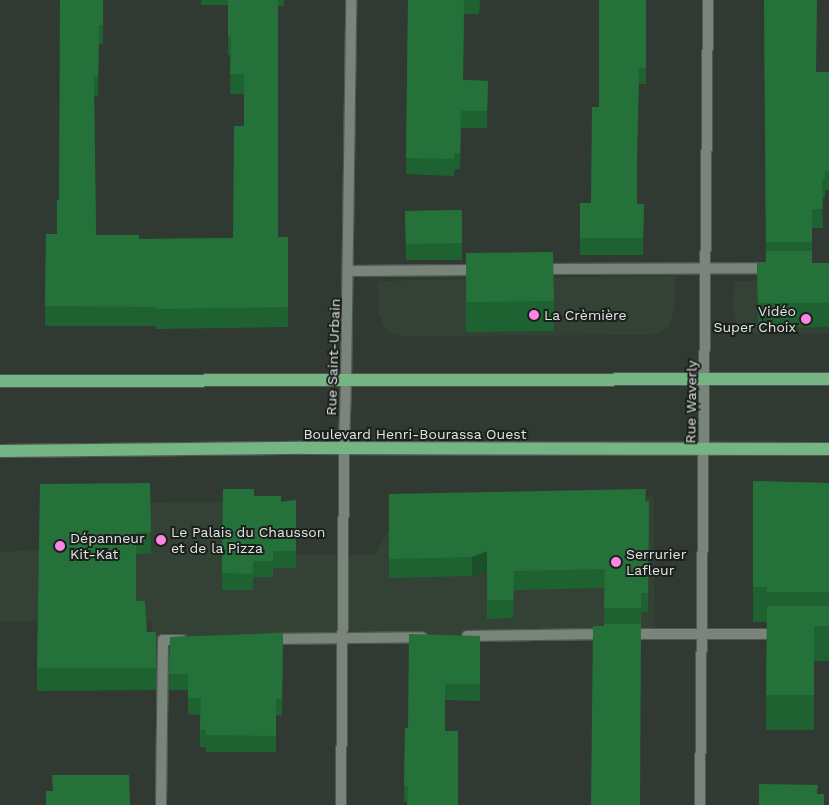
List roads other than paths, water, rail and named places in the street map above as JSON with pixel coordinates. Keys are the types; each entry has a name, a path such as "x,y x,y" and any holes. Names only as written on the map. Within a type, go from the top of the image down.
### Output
{"main road":[{"path":"0,381 829,379"},
{"name":"Boulevard Henri-Bourassa Ouest","path":"0,451 344,448 829,449"}],"street":[{"name":"Rue Saint-Urbain","path":"341,805 351,0"},
{"name":"Rue Waverly","path":"700,805 708,0"},
{"path":"526,269 784,268"},
{"path":"348,271 488,270"},
{"path":"458,636 791,634"},
{"path":"255,639 428,636"},
{"path":"161,805 163,640 191,640"}],"place":[{"name":"La Crèmière","path":"534,315"},
{"name":"Vidéo Super Choix","path":"806,319"},
{"name":"Le Palais du Chausson et de la Pizza","path":"161,540"},
{"name":"Dépanneur Kit-Kat","path":"60,546"},
{"name":"Serrurier Lafleur","path":"616,562"}]}
